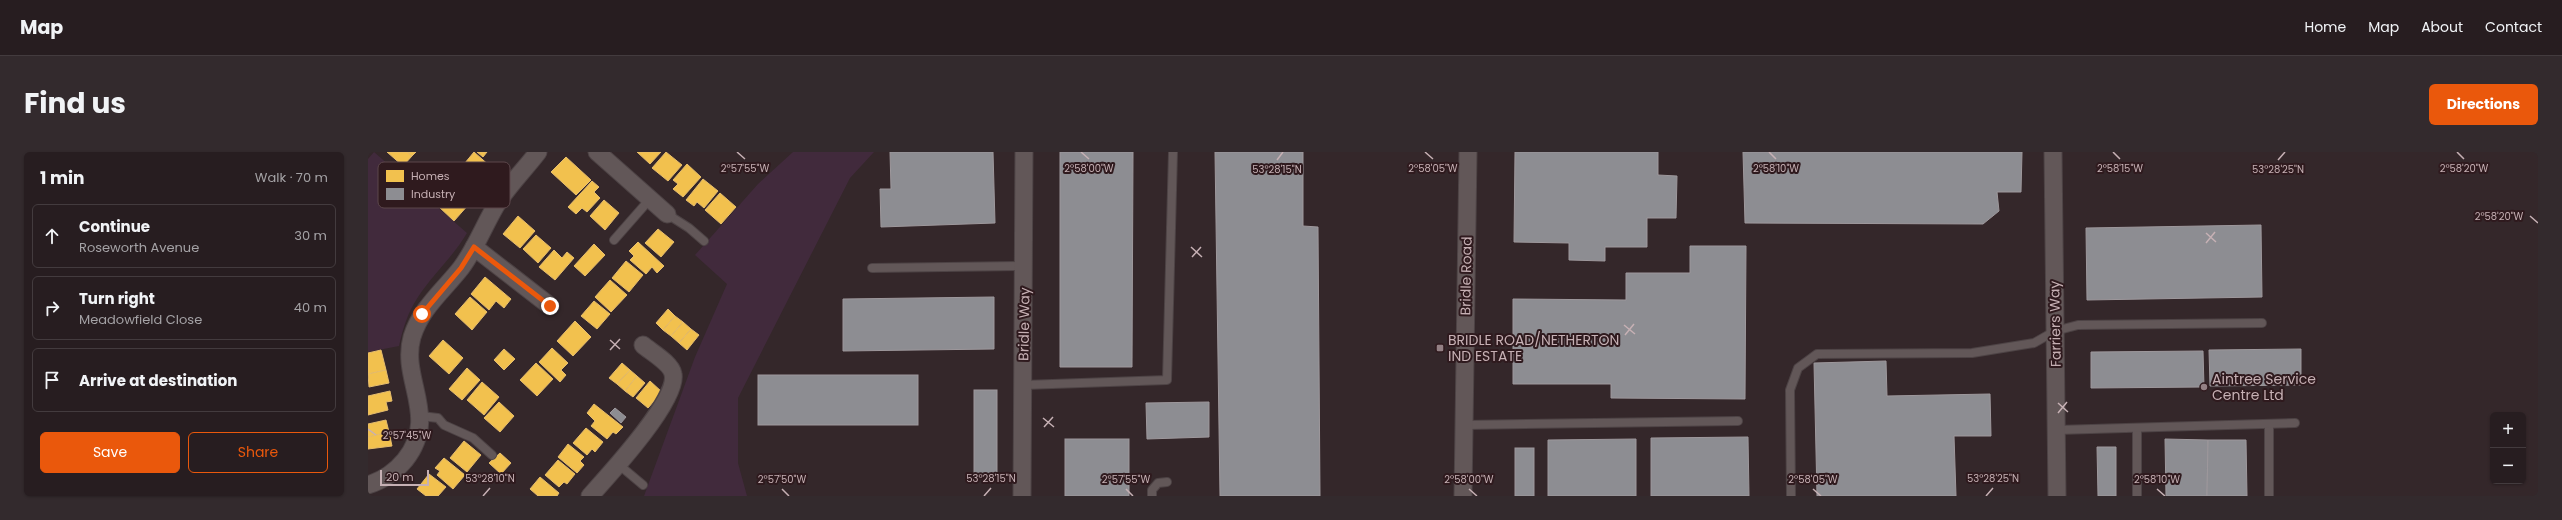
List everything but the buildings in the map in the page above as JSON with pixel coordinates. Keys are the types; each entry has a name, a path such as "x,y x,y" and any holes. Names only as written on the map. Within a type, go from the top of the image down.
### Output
{"street":[{"path":"510,185 538,152"},
{"path":"597,152 667,214"},
{"name":"Bridle Way","path":"1022,496 1025,266 1024,152"},
{"name":"Bridle Road","path":"1463,496 1468,152"},
{"name":"Farriers Way","path":"2053,152 2057,496"},
{"path":"368,485 388,476 409,454 418,435 421,416 410,364 412,338 426,308 461,268 496,208"},
{"path":"474,247 550,306"},
{"path":"590,496 618,464 650,423 669,394 674,380 671,369 642,345"}],"lane":[{"path":"1024,385 1167,380 1173,152"},
{"path":"614,240 650,199"},
{"path":"667,214 689,228 704,241"},
{"path":"872,268 1025,266"},
{"path":"1791,496 1790,390 1798,368 1817,354 1972,353 2034,343 2055,331 2078,325 2262,323"},
{"path":"421,416 438,418 444,425 472,438 492,455"},
{"path":"1464,425 1738,421"},
{"path":"2057,430 2295,423"},
{"path":"2269,424 2269,496"},
{"path":"2137,428 2137,496"},
{"path":"618,464 643,485"},
{"path":"1152,496 1152,490 1158,483 1167,482"}],"shaded area":[{"path":"374,152 385,162 378,162 378,208 438,208 467,233 456,250 414,303 406,320 399,346 368,352 368,159"},
{"path":"793,152 874,152 850,178 738,398 738,463 747,496 644,496 695,357 727,284 695,255 758,184"}],"place":[{"name":"BRIDLE ROAD/NETHERTON IND ESTATE","path":"1440,348"},
{"name":"Aintree Service Centre Ltd","path":"2204,387"}],"route":[{"path":"422,314 461,268 474,247 496,262 550,306"}]}
